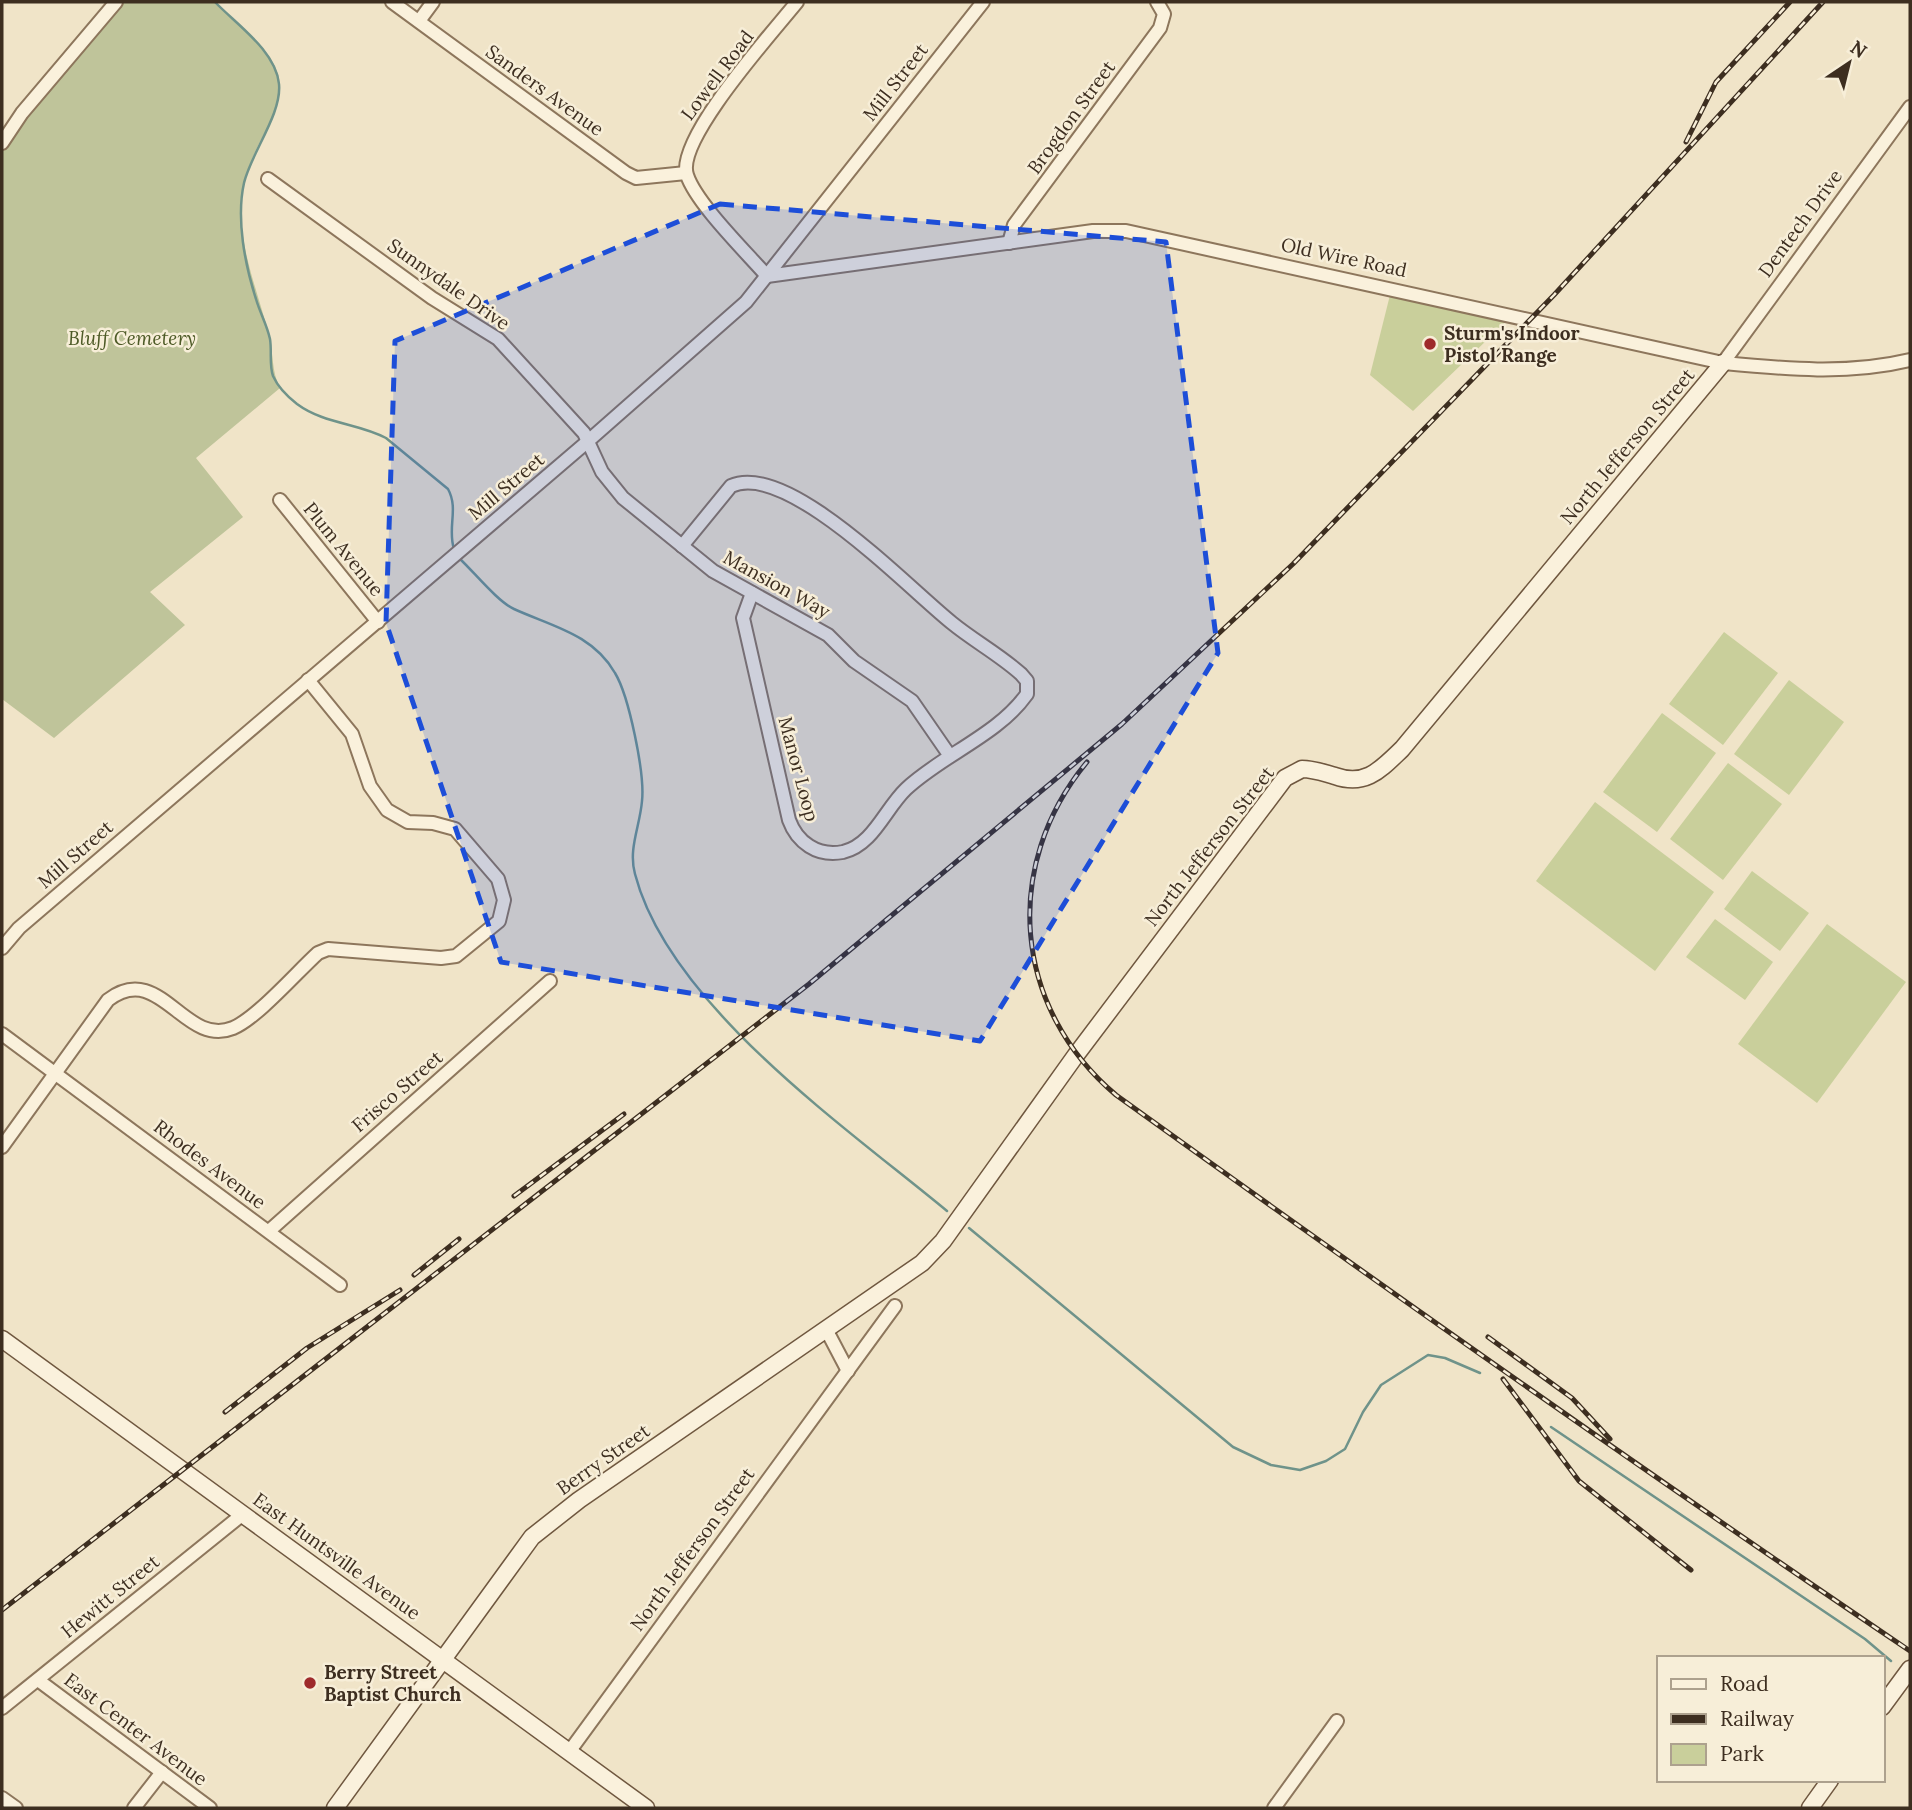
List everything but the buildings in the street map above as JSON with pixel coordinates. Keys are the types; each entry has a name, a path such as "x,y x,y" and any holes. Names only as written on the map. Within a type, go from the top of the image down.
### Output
{"street":[{"path":"2,143 22,113 116,2"},
{"name":"Sanders Avenue","path":"393,2 626,173 636,178 686,173"},
{"path":"419,21 433,2"},
{"name":"Lowell Road","path":"686,173 686,155 708,115 797,2"},
{"name":"Mill Street","path":"2,948 19,928 378,622 746,302 983,2"},
{"name":"Brogdon Street","path":"1009,243 1014,225 1160,28 1164,14 1157,2"},
{"name":"Dentech Drive","path":"1723,363 1910,107"},
{"path":"686,173 694,190 767,276"},
{"name":"Sunnydale Drive","path":"268,178 432,298 498,339 583,433 587,442"},
{"name":"Old Wire Road","path":"767,276 1093,231 1126,231 1723,363 1803,370 1883,367 1910,360"},
{"name":"North Jefferson Street","path":"963,1213 1076,1055 1285,778 1302,769 1356,780 1369,778 1380,771 1402,749 1723,363"},
{"name":"Mansion Way","path":"587,442 612,487 713,571 828,635 854,661 900,691 921,712 950,756"},
{"name":"Manor Loop","path":"682,546 722,493 742,481 753,481 775,489 825,516 870,549 953,624 1021,674 1029,689 1023,700 907,788 864,842 854,848 831,853 809,847 800,839 789,820 743,618 752,593"},
{"name":"Plum Avenue","path":"280,500 378,622"},
{"path":"2,1147 108,1000 118,992 142,990 154,994 198,1026 222,1030 244,1021 318,953 328,949 441,958 456,956 499,921 504,900 498,879 455,829 433,823 408,822 387,810 370,786 352,734 308,680"},
{"name":"Frisco Street","path":"269,1231 550,981"},
{"name":"Rhodes Avenue","path":"2,1034 340,1285"},
{"name":"Berry Street","path":"335,1808 532,1537 579,1500 827,1332 922,1263 963,1213"},
{"name":"North Jefferson Street","path":"569,1752 895,1306"},
{"path":"827,1332 848,1371"},
{"name":"East Huntsville Avenue","path":"2,1339 646,1808"},
{"name":"Hewitt Street","path":"2,1708 243,1514"},
{"path":"1884,1704 1910,1669"},
{"name":"East Center Avenue","path":"38,1680 210,1808"},
{"path":"1274,1808 1337,1721"},
{"path":"135,1808 162,1772"},
{"path":"1810,1808 1829,1782"},
{"path":"2,1798 16,1808"}],"highlighted area":[{"path":"720,204 1166,242 1218,653 980,1041 501,962 386,623 395,341"}],"green space":[{"name":"Bluff Cemetery","path":"116,2 215,2 254,38 272,60 280,84 277,105 250,164 241,208 246,251 280,388 196,458 243,517 150,592 185,625 54,738 2,699 2,143"},
{"name":"Sturm's Indoor Pistol Range","path":"1392,287 1514,314 1413,411 1370,375"},
{"path":"1724,632 1778,673 1723,745 1669,704"},
{"path":"1789,680 1844,722 1789,795 1734,754"},
{"path":"1662,713 1716,753 1657,832 1603,792"},
{"path":"1728,763 1782,804 1723,880 1670,839"},
{"path":"1595,802 1714,892 1655,971 1536,881"},
{"path":"1752,871 1809,913 1780,951 1724,909"},
{"path":"1715,919 1773,962 1745,1000 1686,957"},
{"path":"1827,924 1906,982 1817,1103 1738,1044"}],"waterway":[{"path":"215,2 263,49 271,60 279,84 276,108 244,183 241,212 245,257 270,339 273,376 284,392 307,411 386,438 448,489 453,504 454,549"},
{"path":"460,559 508,605 583,640 606,660 615,673 626,699 641,773 642,801 633,856 635,874 654,923 684,970 722,1016 766,1060 813,1102 947,1211"},
{"path":"969,1228 1233,1447 1271,1465 1300,1470 1326,1461 1345,1449 1363,1412 1381,1385 1428,1355 1445,1358 1480,1373"},
{"path":"1551,1427 1865,1639 1891,1661"}],"railway":[{"path":"1686,142 1716,82 1790,2"},
{"path":"2,1610 809,984 1122,724 1293,564 1554,295 1823,2"},
{"path":"1087,762 1059,803 1041,846 1031,890 1031,935 1039,979 1056,1021 1082,1060 1116,1095 1313,1236 1910,1651"},
{"path":"514,1196 624,1114"},
{"path":"414,1275 459,1239"},
{"path":"225,1412 307,1348 400,1290"},
{"path":"1488,1337 1572,1398 1610,1439"},
{"path":"1503,1379 1579,1481 1691,1570"}],"place":[{"name":"Sturm's Indoor Pistol Range","path":"1430,344"},
{"name":"Berry Street Baptist Church","path":"310,1683"}]}
